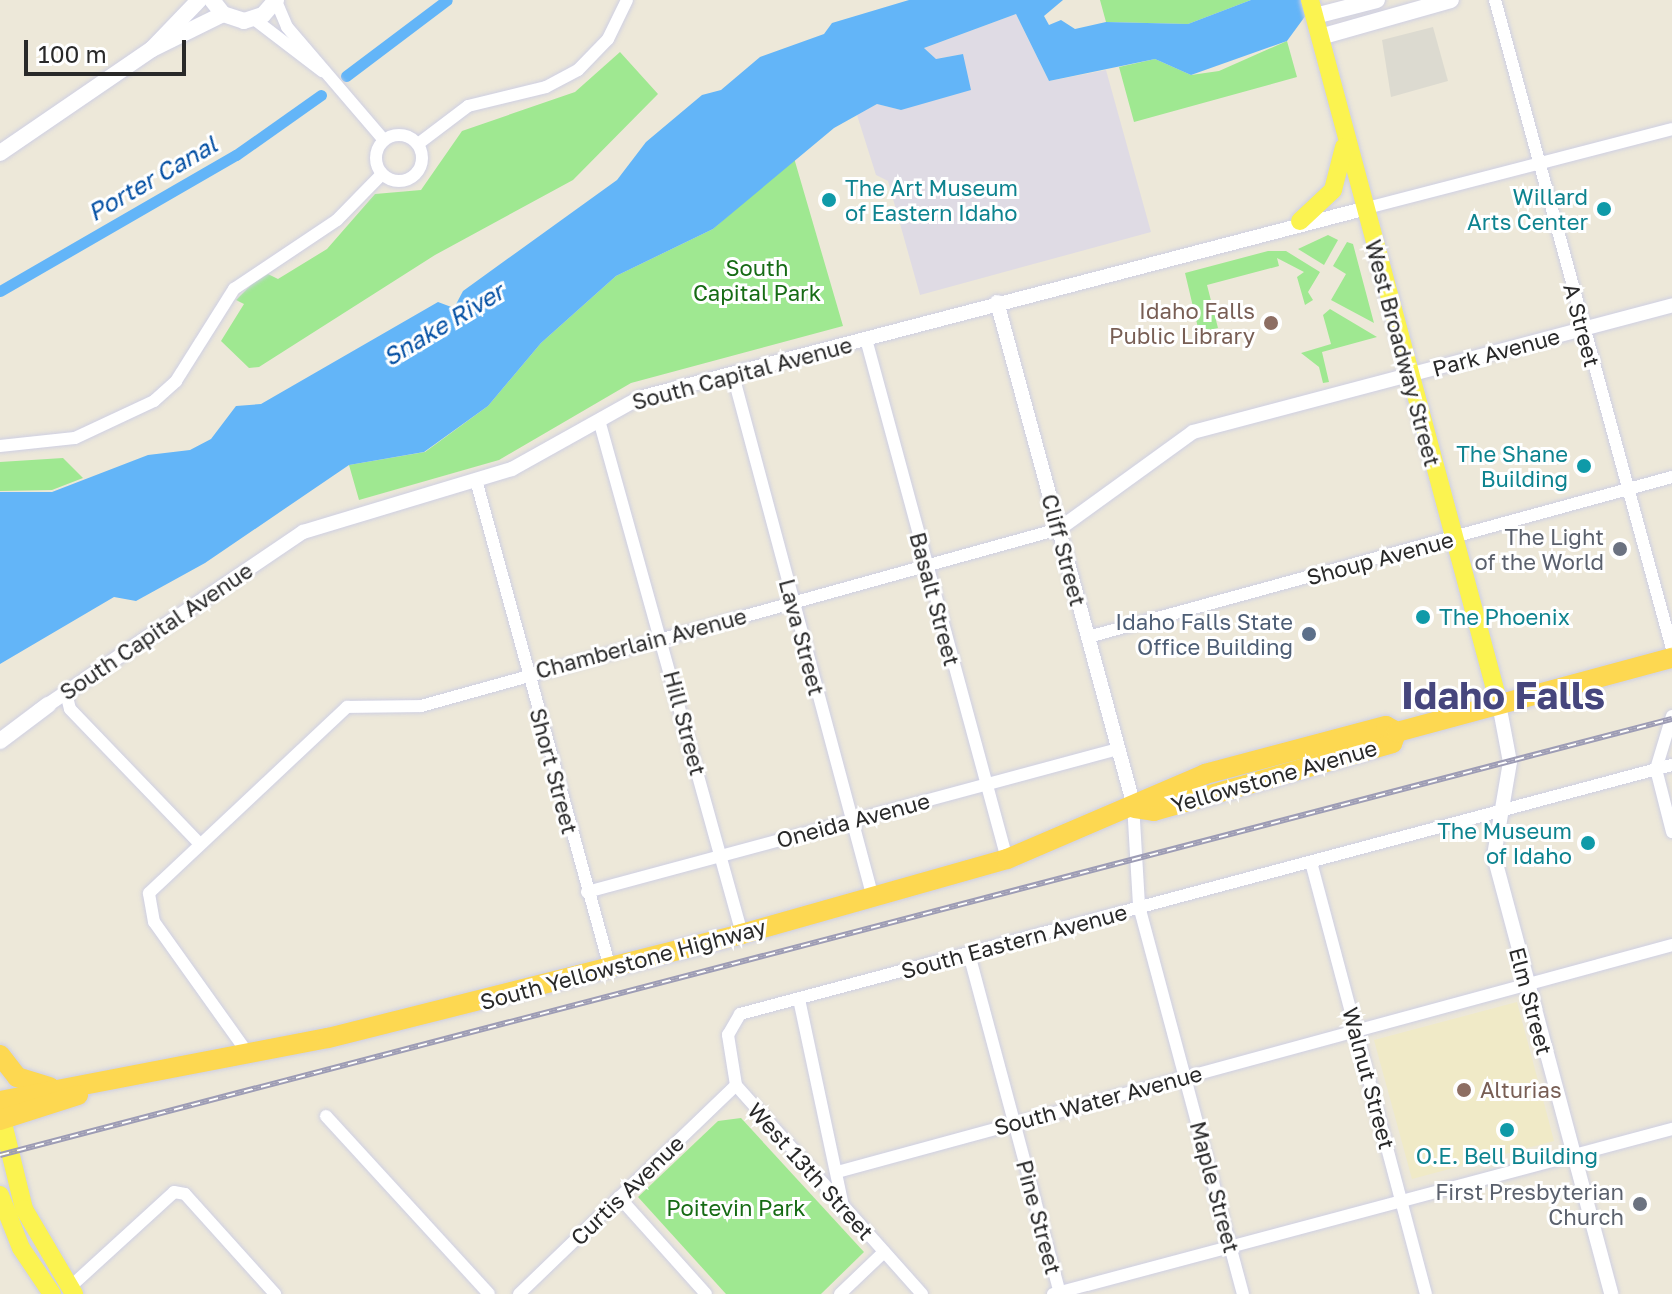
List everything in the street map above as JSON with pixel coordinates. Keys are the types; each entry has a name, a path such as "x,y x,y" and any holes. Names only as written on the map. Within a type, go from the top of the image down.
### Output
{"highway":[{"name":"Yellowstone Avenue","path":"1133,803 1205,774 1386,726 1397,732 1672,658"},
{"name":"South Yellowstone Highway","path":"0,1113 100,1086 249,1055 742,934 1007,859 1133,803"},
{"path":"0,1055 30,1083 100,1086"}],"main road":[{"path":"152,49 199,0"},
{"path":"212,0 223,14"},
{"path":"0,153 152,49 223,14 254,19 276,0"},
{"path":"1312,7 1377,0"},
{"path":"1320,37 1451,0"},
{"name":"West Broadway Street","path":"1312,7 1363,209 1499,704"},
{"path":"1300,221 1335,187 1346,140"},
{"path":"0,741 48,705"},
{"path":"0,1113 24,1209 65,1292"},
{"path":"0,1195 19,1245 65,1292"}],"street":[{"path":"276,0 325,75 384,140"},
{"path":"418,144 468,106 546,87 578,70 608,39 627,0"},
{"name":"A Street","path":"1495,0 1672,649"},
{"path":"254,19 325,75"},
{"path":"1363,209 1672,129"},
{"path":"397,134 418,144 423,158 411,178 382,174 376,153 384,140 397,134"},
{"path":"0,446 75,438 154,401 176,381 234,289 337,220 382,174"},
{"name":"South Capital Avenue","path":"0,734 66,693 303,532 476,480 539,457 639,398 1300,221 1363,209"},
{"name":"Cliff Street","path":"997,302 1133,803"},
{"name":"Park Avenue","path":"1182,437 1239,419 1672,305"},
{"name":"Basalt Street","path":"866,339 1007,859"},
{"name":"Lava Street","path":"733,375 873,898"},
{"name":"Hill Street","path":"599,420 742,934"},
{"name":"Chamberlain Avenue","path":"249,1055 148,903 153,882 347,707 421,706 527,674 1059,529 1182,437"},
{"name":"Shoup Avenue","path":"1088,637 1672,477"},
{"name":"Short Street","path":"476,480 610,968"},
{"path":"66,693 70,709 197,841"},
{"name":"Elm Street","path":"1499,704 1510,762 1498,811 1494,856 1611,1294"},
{"path":"1672,716 1656,769 1672,832"},
{"name":"Oneida Avenue","path":"587,892 1118,749"},
{"name":"South Eastern Avenue","path":"728,1035 740,1014 1672,765"},
{"name":"Maple Street","path":"1133,803 1139,906 1243,1294"},
{"name":"Walnut Street","path":"1311,862 1426,1294"},
{"name":"South Water Avenue","path":"841,1171 1014,1121 1672,945"},
{"name":"Pine Street","path":"969,954 1057,1293"},
{"path":"799,999 841,1171 844,1211"},
{"name":"West 13th Street","path":"728,1035 736,1085 844,1211 922,1294"},
{"name":"Curtis Avenue","path":"519,1294 736,1085"},
{"path":"326,1116 489,1294"},
{"path":"1057,1293 1672,1129"},
{"path":"65,1292 163,1199 185,1194 275,1294"},
{"path":"619,1197 706,1294"},
{"path":"840,1294 884,1252"}],"shaded area":[{"path":"1016,14 1049,81 1106,70 1151,232 920,295 888,181 876,175 857,115 877,104 901,110 963,54 936,59 924,48"},
{"path":"1433,27 1448,81 1391,97 1382,40"},
{"name":"Alturias","path":"1517,1002 1554,1141 1412,1179 1374,1040"}],"green space":[{"path":"1100,0 1251,0 1188,24 1106,22"},
{"path":"1287,41 1297,77 1134,122 1119,67 1155,59 1191,75 1219,71"},
{"path":"620,52 658,94 573,180 435,255 259,367 249,368 221,341 244,304 236,300 252,284 268,274 278,279 327,249 375,194 421,190 462,131 575,92"},
{"name":"South Capital Park","path":"794,158 843,326 631,383 499,460 359,500 349,465 425,452 488,406 541,343 616,276 713,229"},
{"path":"1328,235 1338,240 1324,265 1298,249"},
{"path":"1347,242 1353,244 1374,323 1331,300 1346,274 1333,266"},
{"path":"1268,251 1286,251 1320,272 1308,292 1313,300 1305,305 1297,277 1304,272 1277,258 1279,266 1207,285 1218,328 1199,332 1185,273"},
{"path":"1330,309 1377,337 1322,352 1329,382 1323,383 1319,367 1301,353 1331,344 1323,315"},
{"path":"63,458 83,478 52,490 0,491 0,462"},
{"name":"Poitevin Park","path":"741,1118 864,1252 821,1294 726,1294 638,1197 718,1121"}],"water":[{"name":"Snake River","path":"909,0 1063,0 1044,16 1049,25 1061,20 1075,29 1106,22 1188,24 1251,0 1317,0 1287,41 1191,75 1155,59 1049,81 1016,14 924,48 936,59 963,54 971,90 901,110 877,104 834,128 713,229 616,276 541,343 488,406 424,452 349,465 205,563 136,601 114,597 0,664 0,492 52,492 148,455 190,450 211,439 236,406 261,404 438,302 454,308 463,291 617,180 646,142 702,95 721,90 760,57 824,34 832,23"}],"waterway":[{"name":"Porter Canal","path":"346,76 447,0"},
{"name":"Porter Canal","path":"0,291 236,155 321,95"}],"railway":[{"path":"0,1155 1672,719"}],"place":[{"name":"The Art Museum of Eastern Idaho","path":"829,200"},
{"name":"Willard Arts Center","path":"1604,209"},
{"name":"Idaho Falls Public Library","path":"1271,323"},
{"name":"The Shane Building","path":"1584,466"},
{"name":"The Light of the World","path":"1620,549"},
{"name":"The Phoenix","path":"1423,617"},
{"name":"Idaho Falls State Office Building","path":"1309,634"},
{"name":"The Museum of Idaho","path":"1588,843"},
{"name":"Alturias","path":"1464,1090"},
{"name":"O.E. Bell Building","path":"1507,1130"},
{"name":"First Presbyterian Church","path":"1640,1204"}],"district":[{"name":"Idaho Falls","path":"1503,695"}]}
